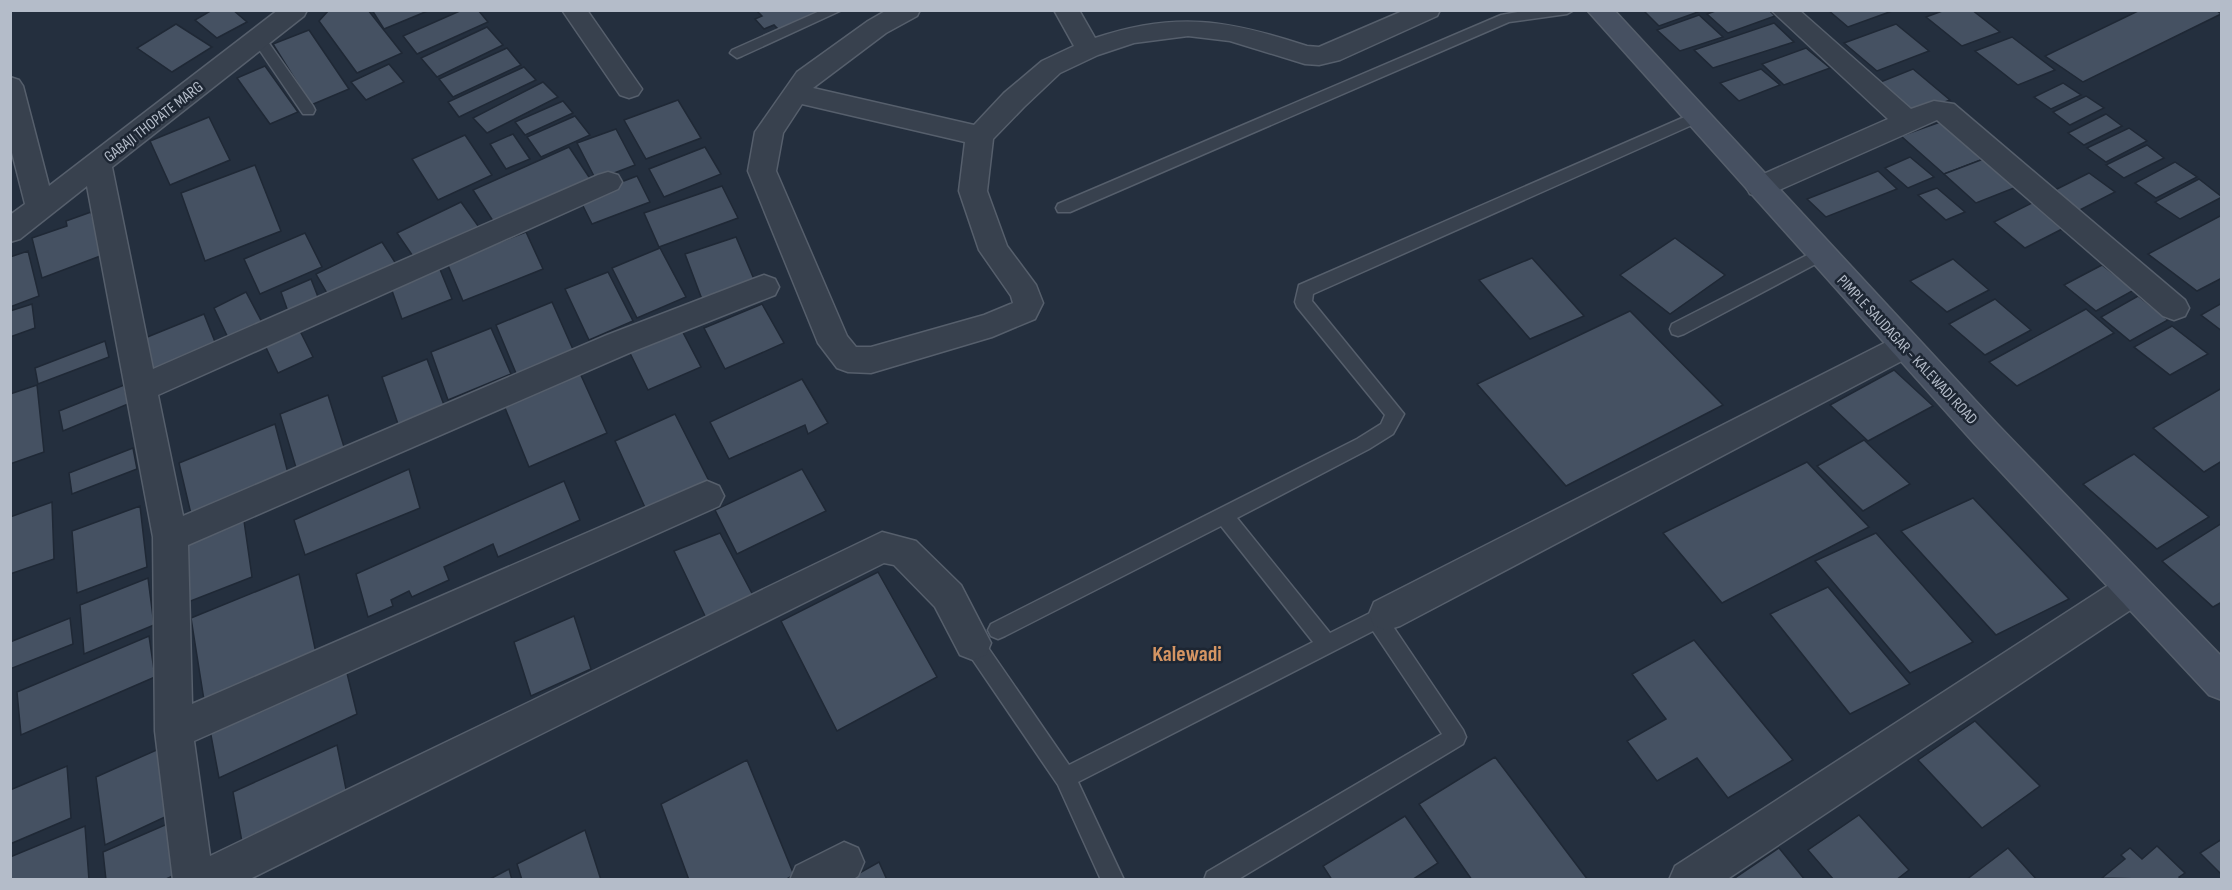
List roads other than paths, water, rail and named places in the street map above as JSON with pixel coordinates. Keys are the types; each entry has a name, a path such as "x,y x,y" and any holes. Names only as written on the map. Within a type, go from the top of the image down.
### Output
{"main road":[{"name":"PIMPLE SAUDAGAR - KALEWADI ROAD","path":"1599,10 1904,345 2131,590 2222,683"}],"street":[{"name":"GABAJI THOPATE MARG","path":"10,231 295,10"},
{"path":"574,10 629,89"},
{"path":"908,10 877,27 806,78 769,132 762,171 834,343 848,359 871,360 992,325 1024,311 1028,303 1025,293 994,250 973,191 980,136 1014,100 1051,67 1089,49 1131,35 1188,28 1230,33 1305,55 1319,56 1331,54 1428,10"},
{"path":"1066,10 1089,49"},
{"path":"1783,10 1908,122"},
{"path":"10,86 40,208"},
{"path":"795,93 980,136"},
{"path":"1760,187 1934,110 1944,111 2174,308"},
{"path":"97,164 170,537 174,731 193,879"},
{"path":"141,388 608,182"},
{"path":"170,537 618,344 764,287"},
{"path":"1381,617 1904,345"},
{"path":"174,731 707,496"},
{"path":"204,879 882,547 904,552 986,637"},
{"path":"1689,879 2131,590"}],"lane":[{"path":"737,53 836,10"},
{"path":"1064,208 1506,18 1567,10"},
{"path":"259,39 308,110"},
{"path":"1113,879 1065,778 986,637 1364,444 1387,429 1395,414 1303,302 1305,290 1696,117"},
{"path":"1678,329 1821,254"},
{"path":"1224,516 1327,644"},
{"path":"1065,778 1381,617 1456,737 1215,879"}],"district":[{"name":"Kalewadi","path":"1187,653"}]}
